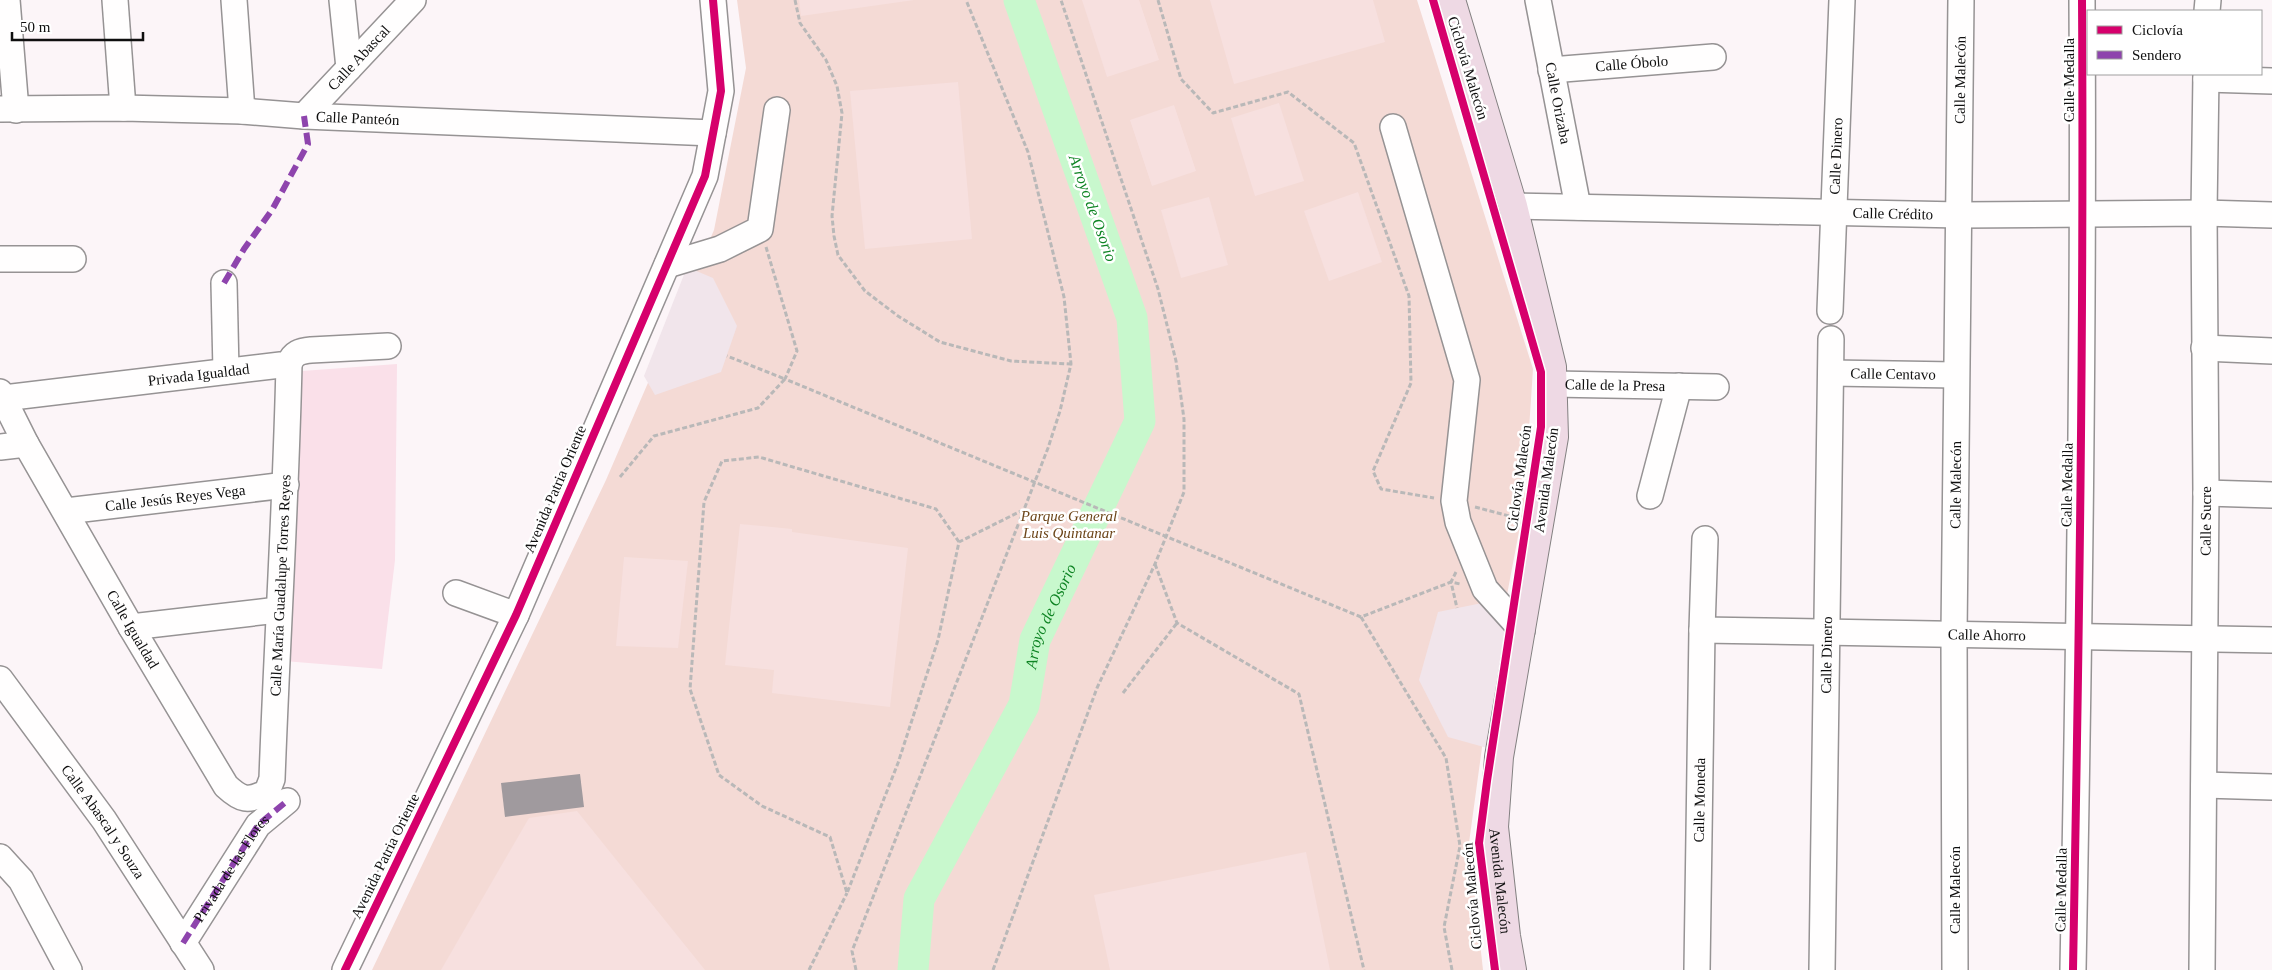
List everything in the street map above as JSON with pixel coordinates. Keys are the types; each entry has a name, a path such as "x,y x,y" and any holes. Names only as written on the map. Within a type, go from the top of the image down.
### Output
{"main road":[{"name":"Avenida Malecón","path":"1451,0 1513,206 1552,367 1554,437 1499,757 1494,827 1506,936 1512,970"}],"street":[{"path":"7,0 8,110"},
{"path":"115,0 123,108"},
{"path":"234,0 242,111"},
{"path":"342,0 349,68"},
{"name":"Calle Abascal","path":"304,116 413,0"},
{"name":"Avenida Patria Oriente","path":"345,970 516,615 705,176 722,91 713,0"},
{"name":"Calle Orizaba","path":"1538,0 1578,207"},
{"name":"Calle Dinero","path":"1830,311 1842,0"},
{"name":"Calle Malecón","path":"1955,970 1954,634 1961,0"},
{"name":"Calle Medalla","path":"2073,970 2079,636 2083,214 2082,0"},
{"name":"Calle Óbolo","path":"1551,70 1713,57"},
{"path":"2206,77 2272,82"},
{"name":"Calle Sucre","path":"2202,970 2206,493 2204,213 2206,77"},
{"name":"Calle Panteón","path":"8,110 123,108 242,111 304,116 713,133"},
{"path":"667,265 720,249 760,229 777,110"},
{"path":"1393,128 1467,380 1454,501 1468,550 1485,589 1522,630"},
{"name":"Calle Crédito","path":"1513,206 1960,215 2204,213 2272,215"},
{"path":"0,259 73,259"},
{"path":"224,283 226,371"},
{"name":"Calle Dinero","path":"1822,970 1831,339"},
{"name":"Privada Igualdad","path":"2,395 289,364 291,358 298,352 388,346"},
{"path":"2204,348 2272,351"},
{"name":"Calle María Guadalupe Torres Reyes","path":"254,799 267,792 272,779 278,610 286,485 289,364"},
{"name":"Calle Centavo","path":"1831,373 1956,375"},
{"name":"Calle de la Presa","path":"1553,384 1716,386"},
{"path":"1650,496 1679,386"},
{"name":"Calle Igualdad","path":"2,395 26,444 131,627 226,786 238,797 254,799"},
{"path":"0,447 26,444"},
{"name":"Calle Jesús Reyes Vega","path":"66,511 286,485"},
{"path":"2206,493 2272,495"},
{"name":"Calle Moneda","path":"1696,970 1705,539"},
{"path":"456,593 516,615"},
{"path":"131,627 278,610"},
{"name":"Calle Ahorro","path":"1702,630 2272,640"},
{"name":"Calle Abascal y Souza","path":"0,679 104,820 201,970"},
{"path":"2204,785 2272,787"},
{"name":"Privada de las Flores","path":"183,943 258,825 288,801"},
{"path":"0,857 21,880 69,970"}],"path":[{"path":"795,0 800,23 826,60 837,86 842,113 832,216 834,236 838,254 865,291 898,316 940,342 1011,361 1071,364"},
{"path":"856,970 852,951 1033,482 1048,448 1060,412 1071,364 1064,297 1028,152 966,0"},
{"path":"993,970 1097,688 1155,564 1184,492 1184,419 1176,361 1158,289 1061,0"},
{"path":"1158,0 1181,80 1213,113 1288,92 1354,143 1409,296 1411,382 1373,471 1381,489 1454,501 1513,517"},
{"path":"620,477 654,436 758,408 785,379 798,350 760,229"},
{"path":"727,356 1361,617 1446,758 1460,846 1444,927 1452,970"},
{"path":"809,970 848,893 898,763 938,640 959,542 936,509 759,457 722,461 704,502 690,689 719,775 762,806 830,837 848,893"},
{"path":"959,542 1023,510"},
{"path":"1155,564 1177,624 1299,694 1364,970"},
{"path":"1361,617 1452,582 1457,608"},
{"path":"1123,693 1177,624"}],"shaded area":[{"path":"799,0 914,0 801,16"},
{"path":"1082,0 1139,0 1159,60 1107,77"},
{"path":"1210,0 1373,0 1385,42 1234,84"},
{"path":"958,82 972,239 865,249 850,91"},
{"path":"1279,103 1304,181 1255,196 1231,118"},
{"path":"1174,105 1196,171 1152,186 1130,120"},
{"path":"1358,192 1382,262 1329,281 1304,211"},
{"path":"1209,197 1228,265 1181,278 1161,210"},
{"path":"687,267 713,278 737,326 721,372 655,395 644,376"},
{"path":"397,364 395,560 382,669 284,661 302,371"},
{"path":"740,524 792,529 792,532 908,548 890,707 772,693 774,670 725,665"},
{"path":"624,557 688,561 678,648 616,646"},
{"path":"1487,602 1511,639 1491,749 1448,737 1419,680 1438,612"},
{"path":"577,811 705,970 441,970 529,818"},
{"path":"1306,852 1330,970 1110,970 1094,895"}],"green space":[{"name":"Parque General Luis Quintanar","path":"737,0 1417,0 1533,369 1524,505 1492,674 1469,843 1483,970 372,970 606,480 714,230 746,68"}],"building":[{"path":"580,774 584,807 505,817 501,783"}],"waterway":[{"name":"Arroyo de Osorio","path":"913,970 919,899 1024,705 1035,640 1140,421 1132,318 1019,0"}],"marked path":[{"path":"224,283 244,249 272,210 308,144 304,116"},
{"path":"183,943 258,825 287,801"}],"cycle path":[{"path":"345,970 516,615 705,176 721,91 713,0"},
{"name":"Ciclovía Malecón","path":"1433,0 1541,372 1541,427 1479,843 1495,970"},
{"path":"2073,970 2080,485 2082,0"}]}
